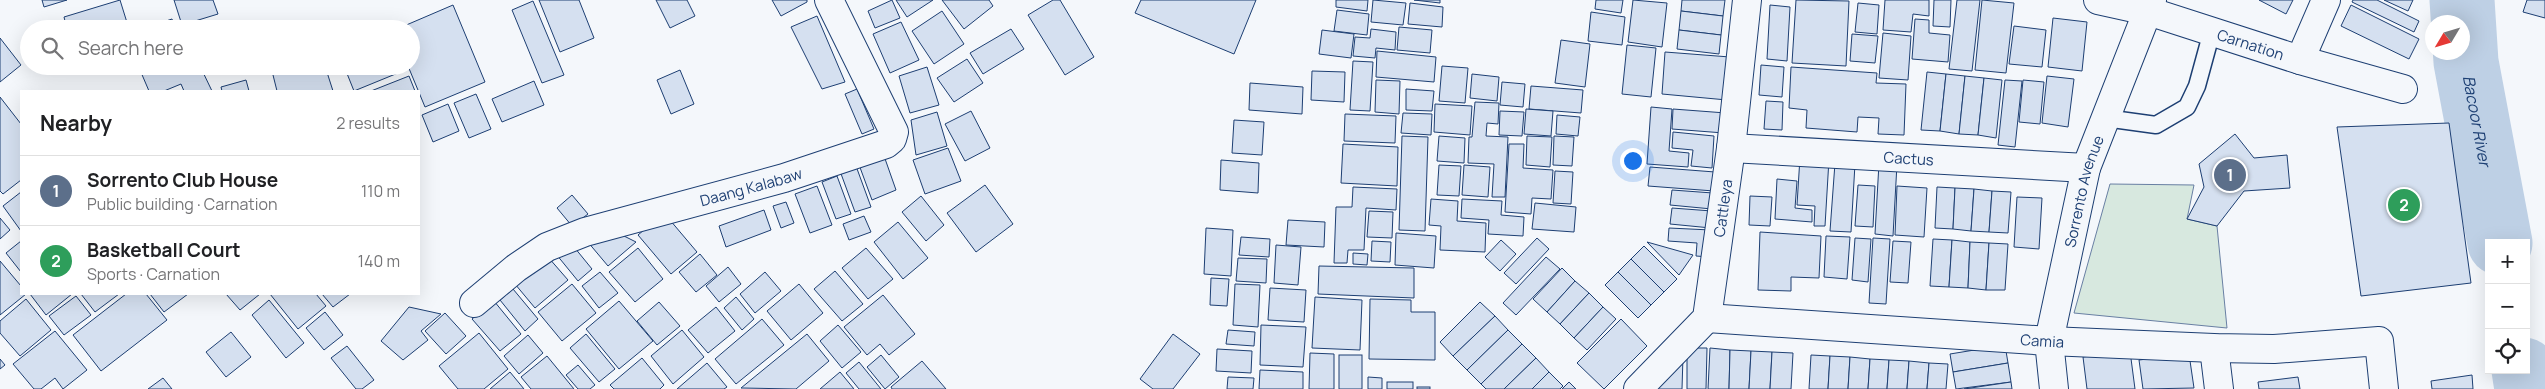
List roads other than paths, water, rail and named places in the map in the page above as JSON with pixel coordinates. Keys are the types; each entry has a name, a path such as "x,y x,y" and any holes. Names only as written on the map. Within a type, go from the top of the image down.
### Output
{"street":[{"name":"Daang Kalabaw","path":"474,303 516,268 547,247 585,232 784,178 886,144 892,139 894,132 829,0"},
{"name":"Cattleya","path":"1707,318 1732,148 1748,0"},
{"name":"Carnation","path":"2098,0 2150,6 2212,31 2300,60 2403,89"},
{"path":"2300,60 2326,0"},
{"name":"Sorrento Avenue","path":"2054,389 2049,341 2086,168 2150,6"},
{"name":"Cactus","path":"1732,148 2086,168"},
{"path":"1638,389 1707,318"},
{"name":"Camia","path":"1707,318 2049,341 2214,348 2274,349 2379,341 2384,389"},
{"path":"2214,348 2219,389"}],"lane":[{"path":"2105,118 2156,124 2187,108 2197,86 2212,31"}],"waterway":[{"name":"Bacoor River","path":"2462,0 2466,62 2499,239"},
{"name":"Bacoor River","path":"2525,374 2527,389"}],"place":[{"name":"Sorrento Club House","path":"2230,175"},
{"name":"Basketball Court","path":"2404,205"}]}
